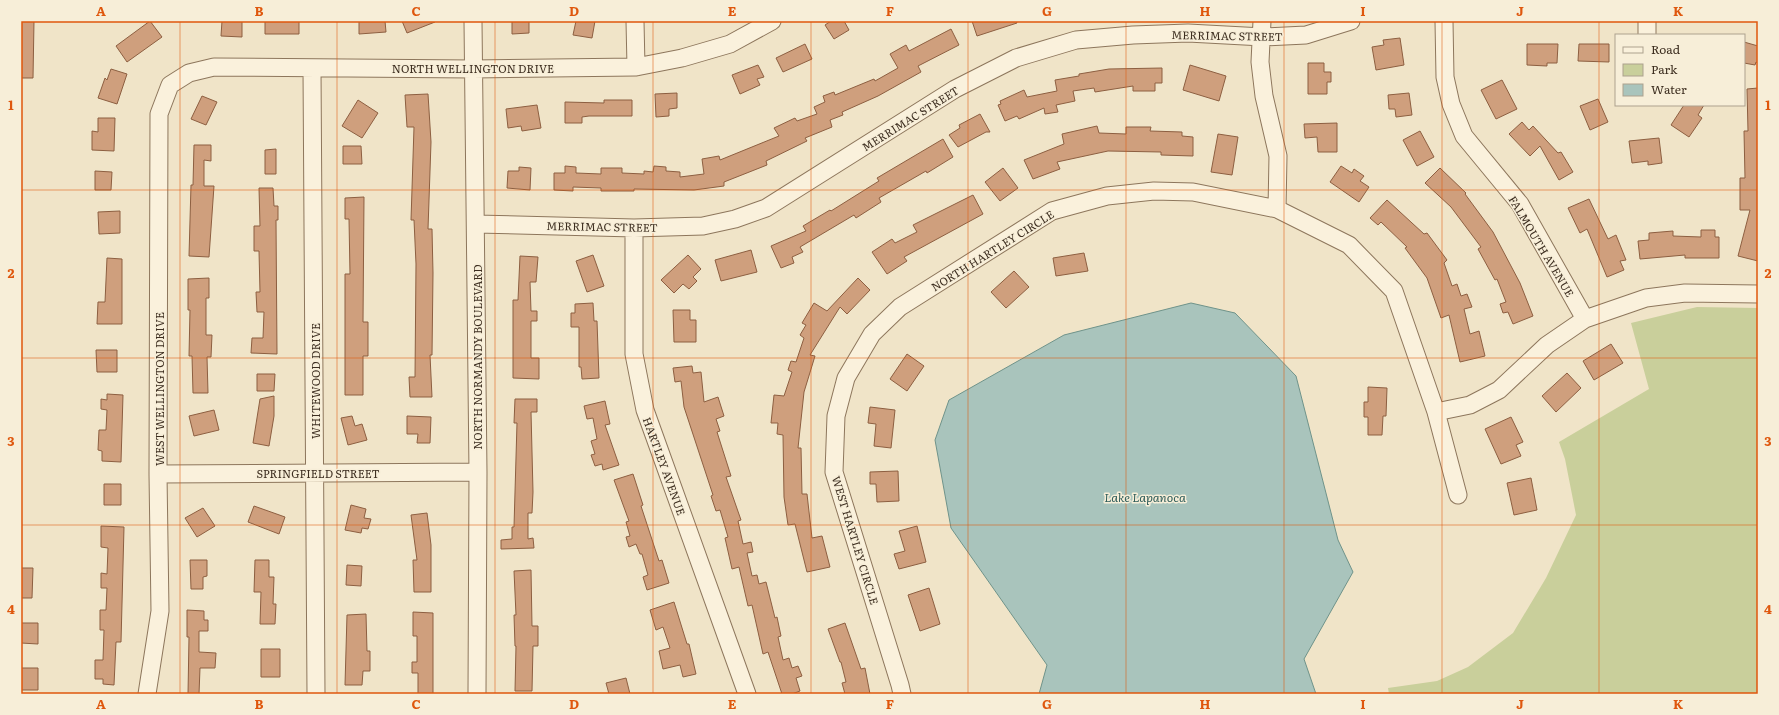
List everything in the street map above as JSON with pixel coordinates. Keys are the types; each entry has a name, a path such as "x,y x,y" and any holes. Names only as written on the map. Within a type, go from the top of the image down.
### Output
{"street":[{"name":"NORTH NORMANDY BOULEVARD","path":"473,21 478,472 477,694"},
{"path":"635,21 636,66"},
{"name":"NORTH WELLINGTON DRIVE","path":"170,85 189,73 214,67 312,69 473,69 636,66 682,58 730,44 772,21"},
{"name":"MERRIMAC STREET","path":"476,224 634,228 703,226 735,219 766,208 955,89 1016,58 1076,40 1133,35 1262,29 1306,35 1352,21"},
{"name":"FALMOUTH AVENUE","path":"1444,21 1445,77 1451,104 1464,136 1520,204 1585,319"},
{"path":"1647,21 1647,34"},
{"path":"1262,29 1260,62 1264,96 1278,156 1277,209"},
{"name":"WHITEWOOD DRIVE","path":"312,69 316,472 316,694"},
{"name":"WEST WELLINGTON DRIVE","path":"147,694 160,611 158,474 160,114 170,85"},
{"name":"NORTH HARTLEY CIRCLE","path":"900,307 1052,211 1107,196 1154,191 1193,192 1277,209 1349,245 1394,291 1436,412 1458,495"},
{"name":"HARTLEY AVENUE","path":"634,228 634,354 645,410 747,694"},
{"path":"1436,412 1470,405 1499,390 1547,345 1585,319 1646,298 1685,293 1758,294"},
{"name":"WEST HARTLEY CIRCLE","path":"900,307 872,334 846,378 836,416 834,472 902,694"},
{"name":"SPRINGFIELD STREET","path":"158,474 478,472"}],"green space":[{"path":"1697,307 1758,308 1758,694 1389,694 1388,688 1437,681 1468,667 1513,633 1546,578 1576,515 1565,459 1559,442 1649,389 1631,323"}],"water":[{"name":"Lake Lapanoca","path":"1191,303 1235,313 1296,376 1338,540 1353,572 1304,659 1316,694 1039,694 1047,665 951,528 935,440 949,400 1064,335"}],"building":[{"path":"21,21 34,21 33,78 21,78"},
{"path":"150,21 162,37 127,62 116,46"},
{"path":"222,21 242,21 242,37 221,36"},
{"path":"265,21 299,21 299,34 265,34"},
{"path":"359,21 385,21 386,32 359,34"},
{"path":"402,21 435,21 435,22 407,33"},
{"path":"512,21 529,21 529,33 512,34"},
{"path":"576,21 595,21 592,38 573,35"},
{"path":"831,21 844,21 849,30 834,39 825,25"},
{"path":"972,21 1016,21 1017,23 977,36"},
{"path":"951,29 959,45 918,66 921,72 878,96 842,112 843,115 830,120 832,127 805,138 807,141 766,161 767,165 724,182 724,186 694,190 634,189 634,191 601,191 601,188 573,187 573,191 554,190 554,173 565,173 565,166 576,167 576,173 601,174 601,168 622,168 622,173 644,174 644,171 653,172 654,166 666,167 666,171 680,172 680,177 704,174 702,159 719,156 720,160 779,136 774,128 795,118 797,121 817,114 814,107 825,102 823,96 834,92 835,95 874,79 875,81 898,68 890,54 906,45 909,51"},
{"path":"1400,38 1404,65 1376,70 1372,47 1384,45 1383,40"},
{"path":"1745,42 1758,46 1758,63 1756,62 1755,65 1745,63"},
{"path":"805,44 812,59 783,72 776,58"},
{"path":"1527,44 1558,44 1557,63 1547,63 1547,66 1527,65"},
{"path":"1579,44 1609,44 1609,62 1578,61"},
{"path":"1308,63 1324,63 1324,72 1331,72 1331,82 1327,82 1327,94 1308,94"},
{"path":"758,65 764,77 757,79 760,85 740,94 732,75"},
{"path":"1190,65 1226,76 1219,101 1183,90"},
{"path":"1162,68 1162,83 1155,83 1155,91 1133,91 1133,86 1095,92 1094,88 1073,91 1075,101 1056,105 1058,112 1045,114 1044,108 1019,119 1017,116 1005,121 998,105 1001,104 1000,101 1024,90 1027,97 1057,91 1055,80 1079,76 1079,74 1109,69"},
{"path":"111,69 127,74 117,104 98,98 105,78 107,80"},
{"path":"1502,80 1517,109 1496,119 1481,90"},
{"path":"1758,88 1758,261 1738,256 1750,210 1740,210 1740,178 1745,178 1744,131 1748,131 1747,89"},
{"path":"677,93 677,108 669,109 669,116 656,117 655,94"},
{"path":"1409,93 1412,115 1396,117 1395,109 1389,109 1388,95"},
{"path":"428,94 431,142 428,229 432,229 433,273 432,355 430,355 432,397 410,397 409,377 415,377 416,264 414,220 411,220 414,127 407,127 405,95"},
{"path":"202,96 217,102 206,125 191,119"},
{"path":"1598,99 1608,122 1590,130 1580,106"},
{"path":"358,100 378,113 362,138 342,126"},
{"path":"604,100 632,100 632,116 589,116 582,117 582,123 565,123 565,102 604,103"},
{"path":"537,105 541,128 522,131 521,126 508,128 506,109"},
{"path":"1683,106 1703,106 1698,115 1702,118 1689,137 1671,125"},
{"path":"980,114 990,132 986,132 958,147 949,135 960,128 959,125"},
{"path":"98,118 115,118 114,151 92,150 92,131 98,132"},
{"path":"1522,122 1529,130 1533,126 1558,153 1561,152 1573,172 1559,180 1540,146 1530,156 1509,134"},
{"path":"1337,123 1337,152 1318,152 1317,137 1305,138 1304,124"},
{"path":"1097,126 1099,133 1126,134 1126,127 1151,127 1150,131 1182,132 1182,136 1193,137 1193,156 1161,155 1161,152 1108,151 1057,162 1060,169 1033,179 1024,160 1064,144 1062,134"},
{"path":"1420,131 1434,157 1417,166 1403,140"},
{"path":"1218,134 1238,137 1232,175 1211,172"},
{"path":"1659,138 1662,163 1648,165 1648,161 1632,163 1629,141"},
{"path":"943,139 953,157 927,173 926,171 879,198 881,202 856,218 854,215 800,247 803,252 792,257 794,263 781,268 771,246 806,231 803,226 830,210 831,211 879,181 877,178"},
{"path":"194,145 211,145 211,161 204,160 204,186 214,186 209,257 189,256"},
{"path":"343,146 361,146 362,164 343,164"},
{"path":"276,149 276,174 265,174 265,150"},
{"path":"1341,166 1352,173 1354,169 1364,176 1360,181 1369,187 1359,202 1330,182"},
{"path":"519,167 531,168 530,190 507,188 508,171 519,171"},
{"path":"1003,168 1018,188 1000,201 985,182"},
{"path":"1440,168 1466,193 1465,194 1493,232 1520,283 1533,316 1513,324 1508,312 1503,313 1500,304 1506,302 1497,279 1495,280 1478,249 1481,247 1451,207 1425,183"},
{"path":"95,171 112,172 111,190 95,190"},
{"path":"259,188 273,188 274,206 278,206 278,220 276,220 277,354 251,353 252,338 263,338 264,312 257,312 256,292 260,292 259,251 254,251 254,226 260,226"},
{"path":"973,195 983,214 904,257 907,261 887,274 872,252 892,239 895,243 917,232 913,225"},
{"path":"364,197 363,322 368,322 368,356 363,356 363,395 345,395 345,274 350,274 349,219 345,219 345,198"},
{"path":"1589,199 1608,239 1616,235 1626,260 1620,261 1624,270 1607,277 1587,229 1580,233 1568,208"},
{"path":"1387,200 1424,234 1427,233 1447,260 1444,263 1452,286 1457,284 1461,296 1467,294 1472,307 1464,309 1470,334 1479,331 1485,356 1460,362 1449,315 1441,318 1427,278 1405,248 1407,247 1381,222 1378,225 1370,218"},
{"path":"120,211 120,233 99,234 98,212"},
{"path":"1701,230 1715,230 1715,237 1719,237 1719,258 1685,258 1685,255 1640,259 1638,241 1649,240 1649,233 1673,231 1673,236 1701,237"},
{"path":"751,250 757,272 721,281 715,260"},
{"path":"1084,253 1088,271 1056,276 1053,258"},
{"path":"593,255 604,286 587,292 576,261"},
{"path":"688,255 701,269 693,277 697,281 689,289 683,284 674,293 661,280"},
{"path":"520,256 538,257 536,282 530,282 531,311 537,311 537,321 531,321 531,358 539,358 539,379 513,378 513,300 518,300"},
{"path":"107,258 122,259 122,324 97,324 98,302 105,302"},
{"path":"1014,271 1029,287 1006,308 991,292"},
{"path":"209,278 209,298 206,298 206,335 212,335 211,357 207,357 208,393 193,393 192,356 189,356 190,310 188,310 188,279"},
{"path":"858,278 870,290 847,314 840,307 810,355 815,356 804,392 798,448 801,448 802,494 807,494 812,538 822,536 830,567 807,572 795,524 788,525 784,497 783,435 777,434 778,423 771,423 774,395 784,396 792,372 788,370 791,361 796,362 804,338 800,335 806,325 802,323 814,303 827,311"},
{"path":"593,303 594,321 597,321 599,378 582,379 581,367 579,367 579,327 571,327 571,313 575,313 575,304"},
{"path":"673,310 690,310 690,320 696,320 696,342 674,342"},
{"path":"1611,344 1623,363 1594,380 1583,361"},
{"path":"96,350 117,350 117,372 97,372"},
{"path":"907,354 924,366 907,391 890,379"},
{"path":"692,366 693,373 701,372 704,402 718,397 724,416 716,419 720,431 717,432 731,476 726,477 741,520 738,521 743,544 751,542 753,552 747,553 752,576 757,575 759,584 766,582 775,618 777,617 781,636 778,637 783,660 789,658 792,668 798,666 802,676 796,678 800,691 792,694 782,694 768,652 763,654 752,605 748,606 739,567 732,569 725,538 728,537 720,510 716,511 711,496 713,495 684,407 681,381 675,382 673,368"},
{"path":"1567,373 1581,388 1556,412 1542,396"},
{"path":"257,374 275,374 274,391 257,391"},
{"path":"1368,387 1387,388 1386,416 1383,416 1382,435 1368,435 1368,417 1364,417 1364,402 1368,402"},
{"path":"107,394 123,395 121,462 102,461 102,451 98,450 99,430 106,430 107,410 101,409 101,399 107,400"},
{"path":"274,396 274,416 269,446 253,443 260,399"},
{"path":"515,399 537,399 537,412 531,412 533,492 532,513 528,513 528,539 533,538 534,548 501,549 501,540 512,539 512,527 514,527 517,423 514,423"},
{"path":"605,401 610,424 605,425 619,465 603,470 602,464 595,466 591,455 595,454 591,441 597,439 593,418 587,419 584,406"},
{"path":"870,407 895,410 891,448 874,446 876,424 868,423"},
{"path":"214,410 219,430 194,436 189,416"},
{"path":"352,416 355,426 362,424 367,440 348,445 341,418"},
{"path":"407,416 431,417 430,443 417,443 418,434 407,434"},
{"path":"1511,417 1523,442 1516,445 1521,456 1501,464 1485,429"},
{"path":"898,471 899,501 877,502 876,484 870,484 870,472"},
{"path":"633,474 643,505 641,506 659,561 662,560 669,583 647,590 643,577 648,575 642,554 640,554 636,544 629,547 626,537 630,536 626,522 629,521 614,480"},
{"path":"1531,478 1537,510 1514,515 1507,483"},
{"path":"104,484 121,484 121,505 104,505"},
{"path":"351,505 366,509 364,518 371,519 368,529 362,528 361,533 345,530"},
{"path":"254,506 285,517 279,534 248,522"},
{"path":"203,508 215,526 197,537 185,518"},
{"path":"427,513 431,545 431,592 414,592 413,560 417,560 411,515"},
{"path":"101,526 124,527 121,642 116,642 114,685 103,684 103,679 95,679 95,660 103,660 104,630 100,630 100,610 106,610 107,588 101,588 101,573 107,574 108,548 101,547"},
{"path":"917,526 926,562 899,569 894,554 905,551 899,531"},
{"path":"190,560 207,560 207,576 203,577 203,589 191,589"},
{"path":"255,560 269,560 269,577 274,577 273,604 276,604 275,624 260,624 261,592 254,592"},
{"path":"347,565 362,566 361,586 346,585"},
{"path":"21,568 33,568 32,598 21,598"},
{"path":"531,570 532,626 538,626 538,646 533,646 532,691 515,691 516,646 514,615 516,615 514,571"},
{"path":"929,588 940,624 920,631 908,595"},
{"path":"674,602 687,644 689,644 696,674 683,677 680,665 663,669 659,651 670,648 663,627 656,630 650,610"},
{"path":"187,610 204,611 204,620 208,620 208,631 199,631 199,652 216,653 215,668 200,668 199,694 188,694 189,637 187,637"},
{"path":"413,612 433,613 433,694 418,694 418,673 412,673 412,662 417,662 417,636 413,636"},
{"path":"366,614 367,651 370,651 370,671 363,671 362,685 345,685 347,615"},
{"path":"21,623 38,623 38,644 21,643"},
{"path":"845,623 861,669 865,668 870,694 845,694 842,683 846,682 841,662 828,629"},
{"path":"261,649 280,649 280,677 261,677"},
{"path":"21,668 38,668 38,690 21,690"},
{"path":"626,678 630,694 609,694 606,683"}]}
